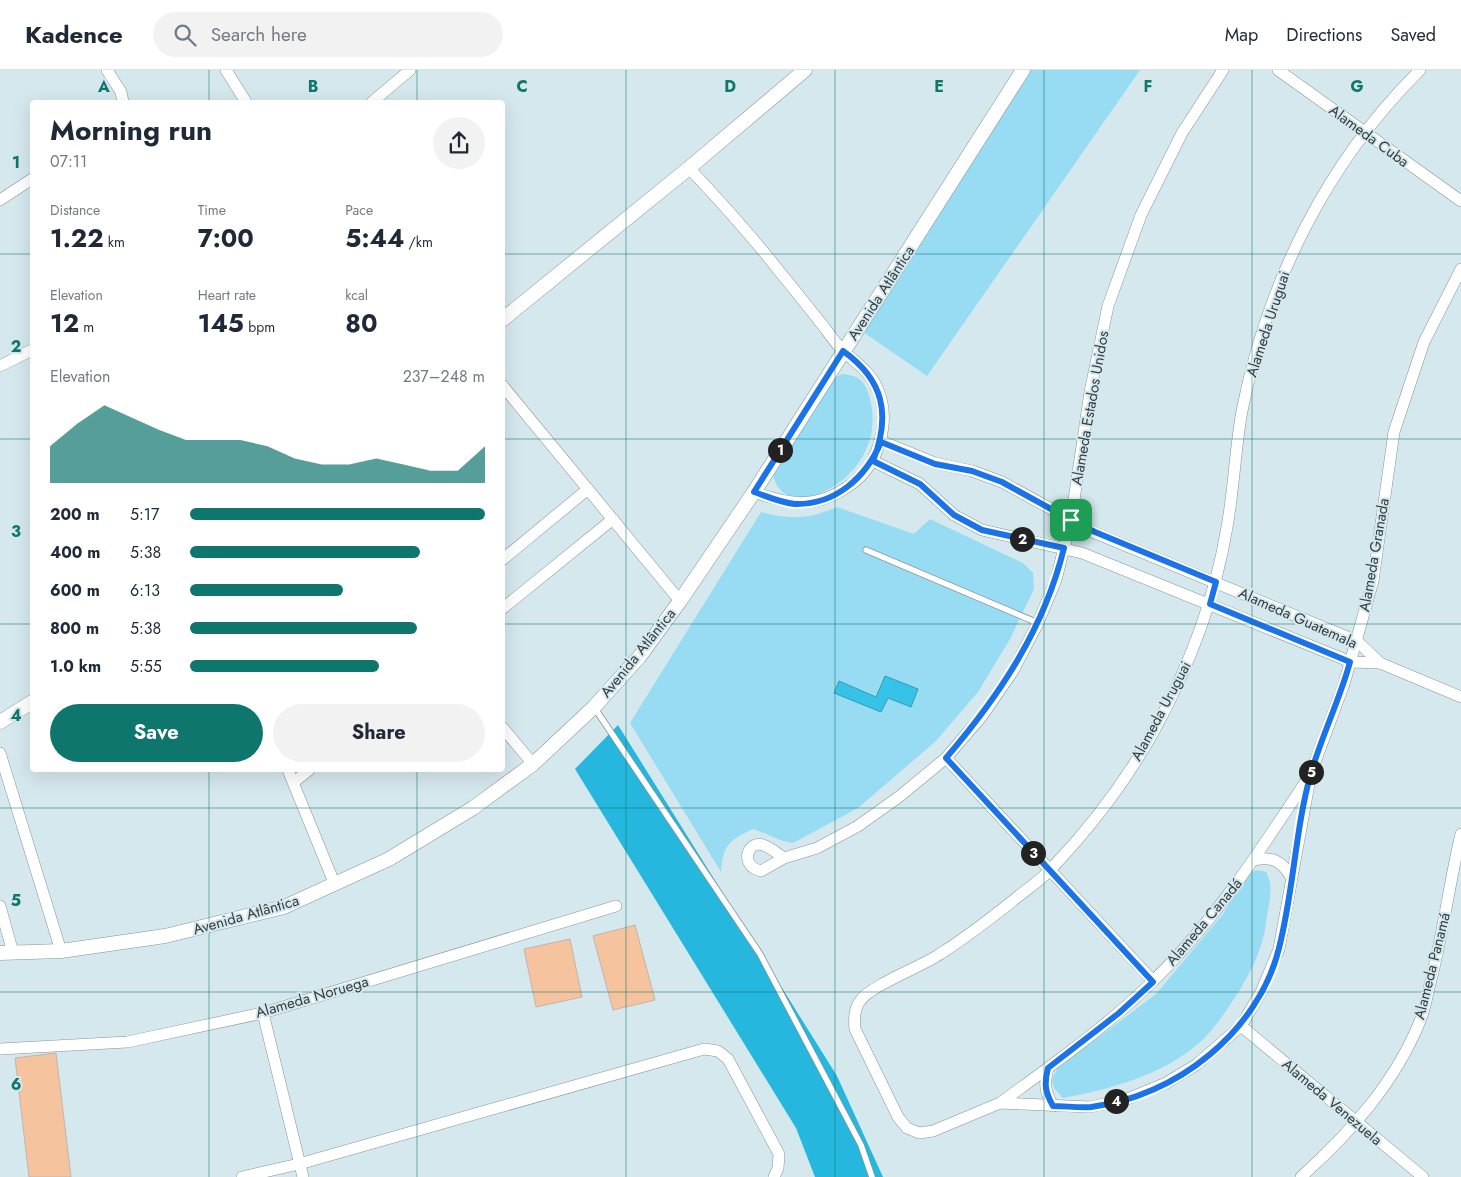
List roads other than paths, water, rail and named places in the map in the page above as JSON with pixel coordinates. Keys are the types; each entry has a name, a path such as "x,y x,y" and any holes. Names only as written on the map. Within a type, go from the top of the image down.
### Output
{"street":[{"path":"107,70 121,92 123,100"},
{"path":"226,70 245,100"},
{"path":"374,100 410,70"},
{"path":"505,318 689,168 805,70"},
{"name":"Avenida Atlântica","path":"7,953 61,951 165,936 284,907 389,860 465,813 533,764 594,708 640,656 680,601 754,492 1023,70"},
{"name":"Alameda Estados Unidos","path":"784,858 816,848 858,826 900,796 946,758 982,716 1013,671 1038,623 1056,580 1071,520 1090,392 1108,306 1141,215 1182,133 1223,70"},
{"name":"Alameda Cuba","path":"1278,70 1364,134 1461,201"},
{"name":"Alameda Uruguai","path":"898,1117 855,1029 854,1014 860,1000 874,990 928,962 980,927 1049,871 1107,804 1147,742 1181,680 1210,604 1227,529 1242,413 1255,354 1274,296 1295,245 1322,196 1364,134 1398,91 1420,70"},
{"path":"689,168 754,239 843,351 870,374 879,391 883,416 881,442 873,461 857,480 839,494 816,502 794,504 754,492"},
{"path":"0,200 30,180"},
{"name":"Alameda Granada","path":"898,1117 907,1128 919,1133 1000,1103 1090,1107 1127,1099 1166,1084 1196,1065 1241,1026 1261,992 1279,949 1311,773 1357,641 1373,581 1394,432 1424,342 1461,269"},
{"path":"0,366 30,351"},
{"path":"505,389 680,601"},
{"name":"Alameda Guatemala","path":"881,442 935,464 972,471 1002,482 1095,532 1357,641 1380,663 1461,698"},
{"name":"Alameda Guatemala","path":"873,461 920,484 954,515 982,530 1082,553 1350,662 1380,663"},
{"path":"505,558 588,489"},
{"path":"505,608 612,519"},
{"path":"0,722 30,703"},
{"path":"505,731 533,764"},
{"path":"0,752 61,951"},
{"path":"946,758 1153,982"},
{"path":"289,772 335,885"},
{"path":"294,782 306,772"},
{"name":"Alameda Canadá","path":"1000,1103 1119,1013 1153,982 1219,909 1254,860 1311,773"},
{"name":"Alameda Panamá","path":"1301,1177 1330,1152 1356,1123 1391,1077 1420,1020 1436,962 1461,834"},
{"path":"1254,860 1265,858 1276,860 1285,867 1291,877"},
{"path":"0,906 7,953"},
{"name":"Alameda Noruega","path":"0,1049 127,1042 262,1013 616,906"},
{"path":"262,1013 303,1177"},
{"name":"Alameda Venezuela","path":"1241,1026 1423,1177"},
{"path":"242,1177 299,1164 704,1049 718,1051 728,1059 779,1154 778,1168 774,1177"},
{"path":"1048,1068 1044,1081 1046,1093 1053,1106"}],"lane":[{"path":"866,550 1038,623"},
{"path":"594,708 760,954 862,1145 872,1177"}]}
